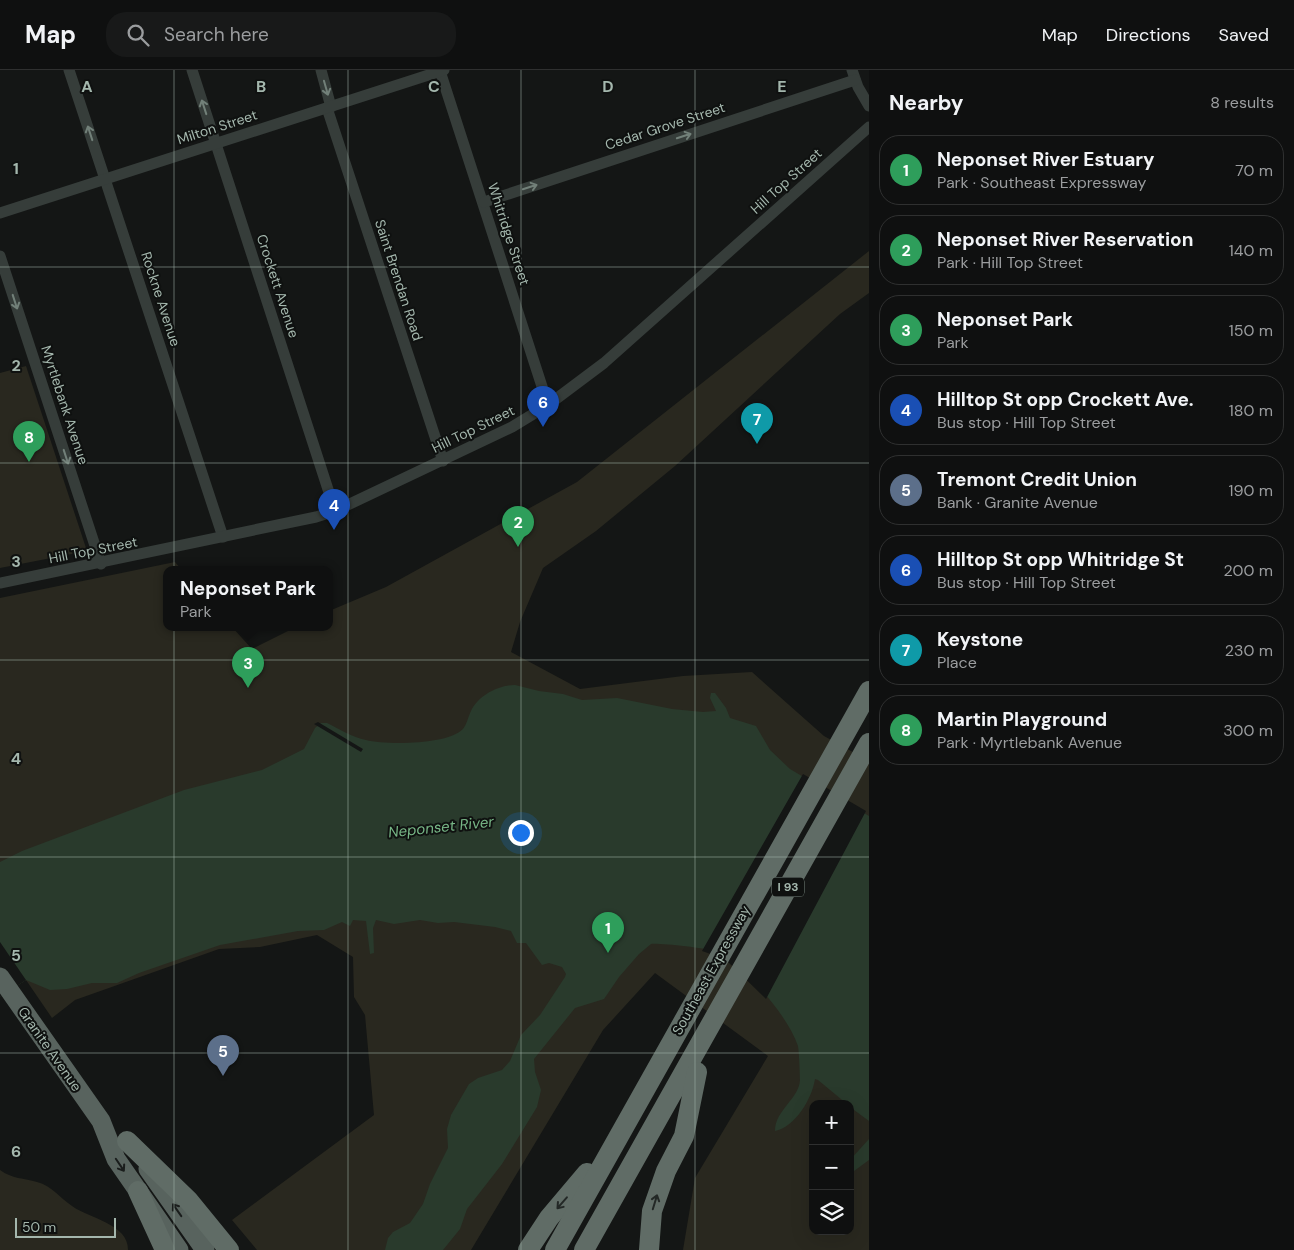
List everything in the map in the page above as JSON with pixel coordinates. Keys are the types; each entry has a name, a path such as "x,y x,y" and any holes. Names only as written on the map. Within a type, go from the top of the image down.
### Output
{"highway":[{"name":"Southeast Expressway","path":"555,1250 616,1139 709,1013 857,753 869,691"},
{"name":"I 93","path":"857,753 869,715"},
{"name":"Southeast Expressway","path":"598,1250 698,1072 709,1013 857,753"},
{"name":"Granite Avenue","path":"5,984 101,1120 127,1140 205,1250"},
{"name":"I 93","path":"569,1250 709,1013"},
{"name":"I 93","path":"584,1250 709,1013"},
{"path":"649,1250 652,1212 666,1172 684,1136 698,1072"},
{"name":"Granite Avenue","path":"101,1120 109,1147 179,1250"},
{"path":"528,1250 549,1218 616,1139"},
{"path":"127,1140 189,1201 229,1250"},
{"path":"138,1191 165,1250"}],"street":[{"name":"Rockne Avenue","path":"69,70 143,289 223,537"},
{"name":"Crockett Avenue","path":"192,70 335,511"},
{"name":"Saint Brendan Road","path":"321,70 329,107 443,461"},
{"name":"Milton Street","path":"0,214 442,71"},
{"name":"Whitridge Street","path":"442,71 548,406"},
{"name":"Cedar Grove Street","path":"484,202 854,75"},
{"path":"854,75 869,106"},
{"name":"Hill Top Street","path":"0,583 101,564 290,524 335,511 512,428 548,406 604,363 869,127"},
{"name":"Myrtlebank Avenue","path":"0,256 101,564"}],"shaded area":[{"path":"869,251 869,293 840,314 675,466 596,531 543,568 520,622 511,652 580,689 683,676 752,672 824,736 869,761 869,1250 683,1250 695,1178 768,1056 655,973 603,1030 471,1250 257,1250 232,1220 374,1115 365,1015 354,997 353,957 317,935 260,947 219,949 75,1000 52,1018 26,980 0,997 0,598 175,562 178,566 163,566 163,631 236,631 252,649 288,631 333,631 333,609 386,587 577,482"},
{"path":"26,366 87,551 0,568 0,373"},
{"path":"0,1170 14,1177 42,1184 52,1189 79,1210 115,1228 127,1241 128,1250 0,1250"}],"water":[{"name":"Neponset River","path":"515,685 563,694 582,700 617,698 672,709 703,712 716,711 710,698 711,693 715,693 726,708 730,718 756,726 770,750 790,769 869,816 869,1121 854,1110 854,1100 842,1100 815,1079 810,1095 796,1118 775,1131 779,1117 796,1093 800,1080 798,1046 784,1019 750,979 737,967 712,951 701,948 651,944 639,954 619,977 604,999 575,1008 534,1059 535,1072 541,1090 537,1107 502,1164 467,1209 460,1229 443,1250 385,1250 388,1238 393,1232 410,1223 423,1204 430,1184 448,1148 447,1129 451,1115 469,1084 478,1078 502,1070 510,1061 521,1035 540,1015 565,977 566,974 562,967 549,963 542,965 526,943 517,943 511,931 454,922 438,923 420,920 394,924 376,920 373,928 374,953 370,954 366,921 353,920 350,926 342,922 324,930 298,931 220,945 139,973 117,983 92,983 67,989 50,990 26,980 0,997 0,862 22,851 184,790 262,770 304,749 315,728 321,723 327,723 356,737 375,742 402,743 444,738 463,729 474,706 489,692"},
{"path":"869,1139 869,1160 854,1171 854,1156"}],"pier":[{"path":"318,722 363,749 361,752 314,724"},
{"path":"803,774 866,811 766,999 725,959 702,951"},
{"path":"0,942 26,980 0,997"}],"place":[{"name":"Hilltop St opp Whitridge St","path":"543,427"},
{"name":"Keystone","path":"757,444"},
{"name":"Martin Playground","path":"29,462"},
{"name":"Hilltop St opp Crockett Ave.","path":"334,530"},
{"name":"Neponset River Reservation","path":"518,547"},
{"name":"Neponset Park","path":"248,688"},
{"name":"Neponset River Estuary","path":"608,953"},
{"name":"Tremont Credit Union","path":"223,1076"}]}
